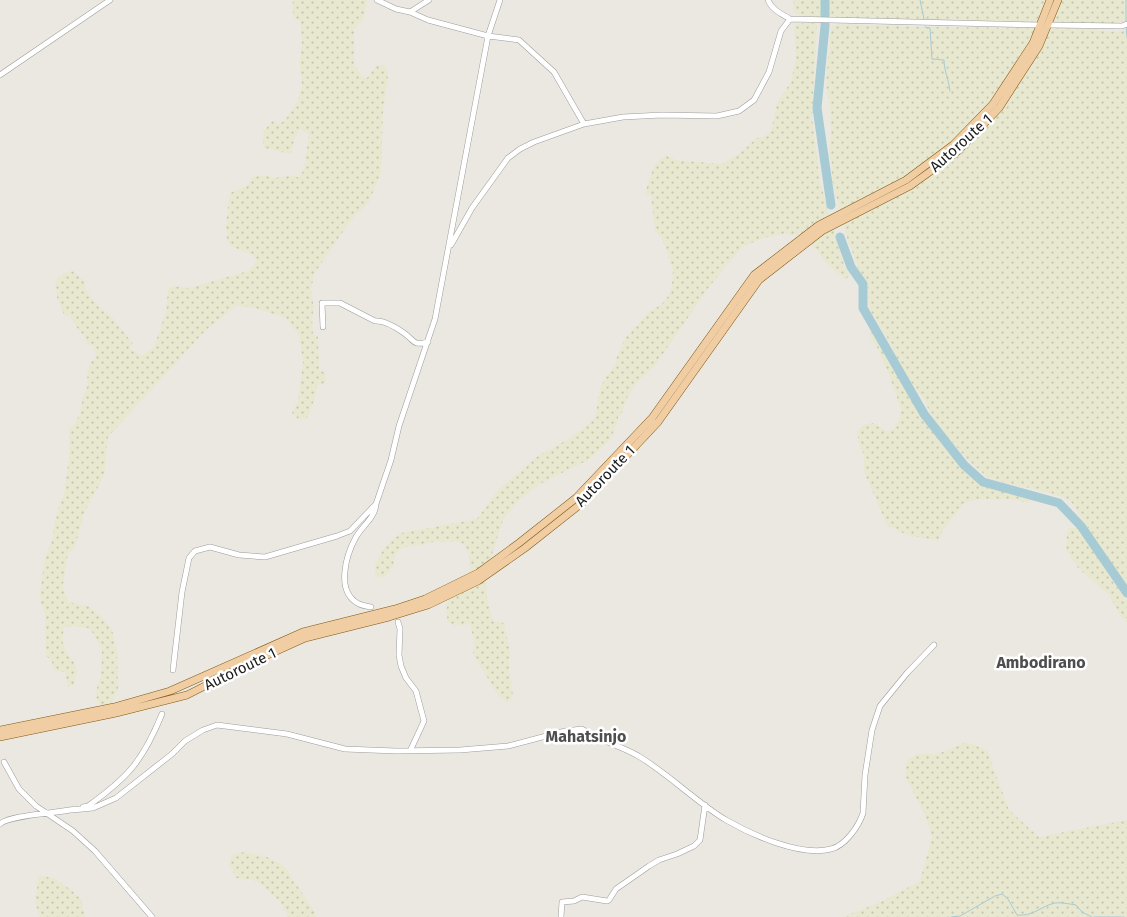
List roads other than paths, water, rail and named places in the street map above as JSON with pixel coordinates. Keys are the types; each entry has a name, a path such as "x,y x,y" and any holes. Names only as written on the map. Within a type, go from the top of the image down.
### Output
{"main road":[{"name":"Autoroute 1","path":"0,730 114,707 170,692 303,632 396,609 425,599 478,573 519,544 576,498 652,418 754,275 818,225 906,180 953,145 993,104 1033,43 1050,0"},
{"name":"Autoroute 1","path":"0,737 116,714 187,695 305,638 428,605 478,581 517,554 582,503 658,422 759,280 822,231 910,186 958,150 992,116 1039,46 1058,0"}],"street":[{"path":"0,76 110,0"},
{"path":"377,0 428,20 488,36 519,40 554,72 584,124"},
{"path":"410,12 429,0"},
{"path":"370,608 358,604 348,594 344,581 350,551 357,535 374,513 391,460 399,426 435,319 450,248 463,163 488,36 500,0"},
{"path":"768,0 778,12 790,19 1038,25"},
{"path":"450,248 472,208 508,158 534,142 584,124 623,117 662,115 717,116 739,111 754,100 769,72 781,31 790,19"},
{"path":"1050,25 1124,25"},
{"path":"323,327 322,303 340,303 375,322 381,321 404,333 413,342 420,344 428,342"},
{"path":"173,670 182,592 189,558 195,551 210,547 239,555 265,558 350,531 376,504"},
{"path":"398,622 400,629 401,666 406,678 416,691 424,721 411,749"},
{"path":"1,823 14,818 94,808 116,798 172,754 185,741 203,730 217,726 287,734 345,749 396,751 411,749 460,750 508,746 565,731 582,729 594,737 621,747 640,757 672,778 725,820 742,829 797,848 817,851 833,849 850,835 863,813 865,775 872,730 880,706 907,672 934,645"},
{"path":"72,810 88,806 116,786 141,758 152,740 162,714"},
{"path":"4,762 19,789 36,806 73,832 95,851 152,917"},
{"path":"560,917 562,902 574,901 582,897 607,901 616,889 649,866 694,846 700,840 705,805"}],"waterway":[{"path":"825,0 825,26 817,108 831,205"},
{"path":"920,0 924,19"},
{"path":"1126,0 1126,21"},
{"path":"1126,25 1127,37"},
{"path":"925,27 930,28 932,59 944,60 950,91"},
{"path":"840,237 851,267 863,284 863,308 924,414 964,465 983,482 1059,503 1081,526 1127,593"},
{"path":"951,917 960,916 1002,894 1008,899 1017,915 1032,913 1050,904 1060,903 1076,905 1082,912 1092,917"},
{"path":"1094,917 1124,917"}],"district":[{"name":"Ambodirano","path":"1041,662"},
{"name":"Mahatsinjo","path":"586,736"}]}
